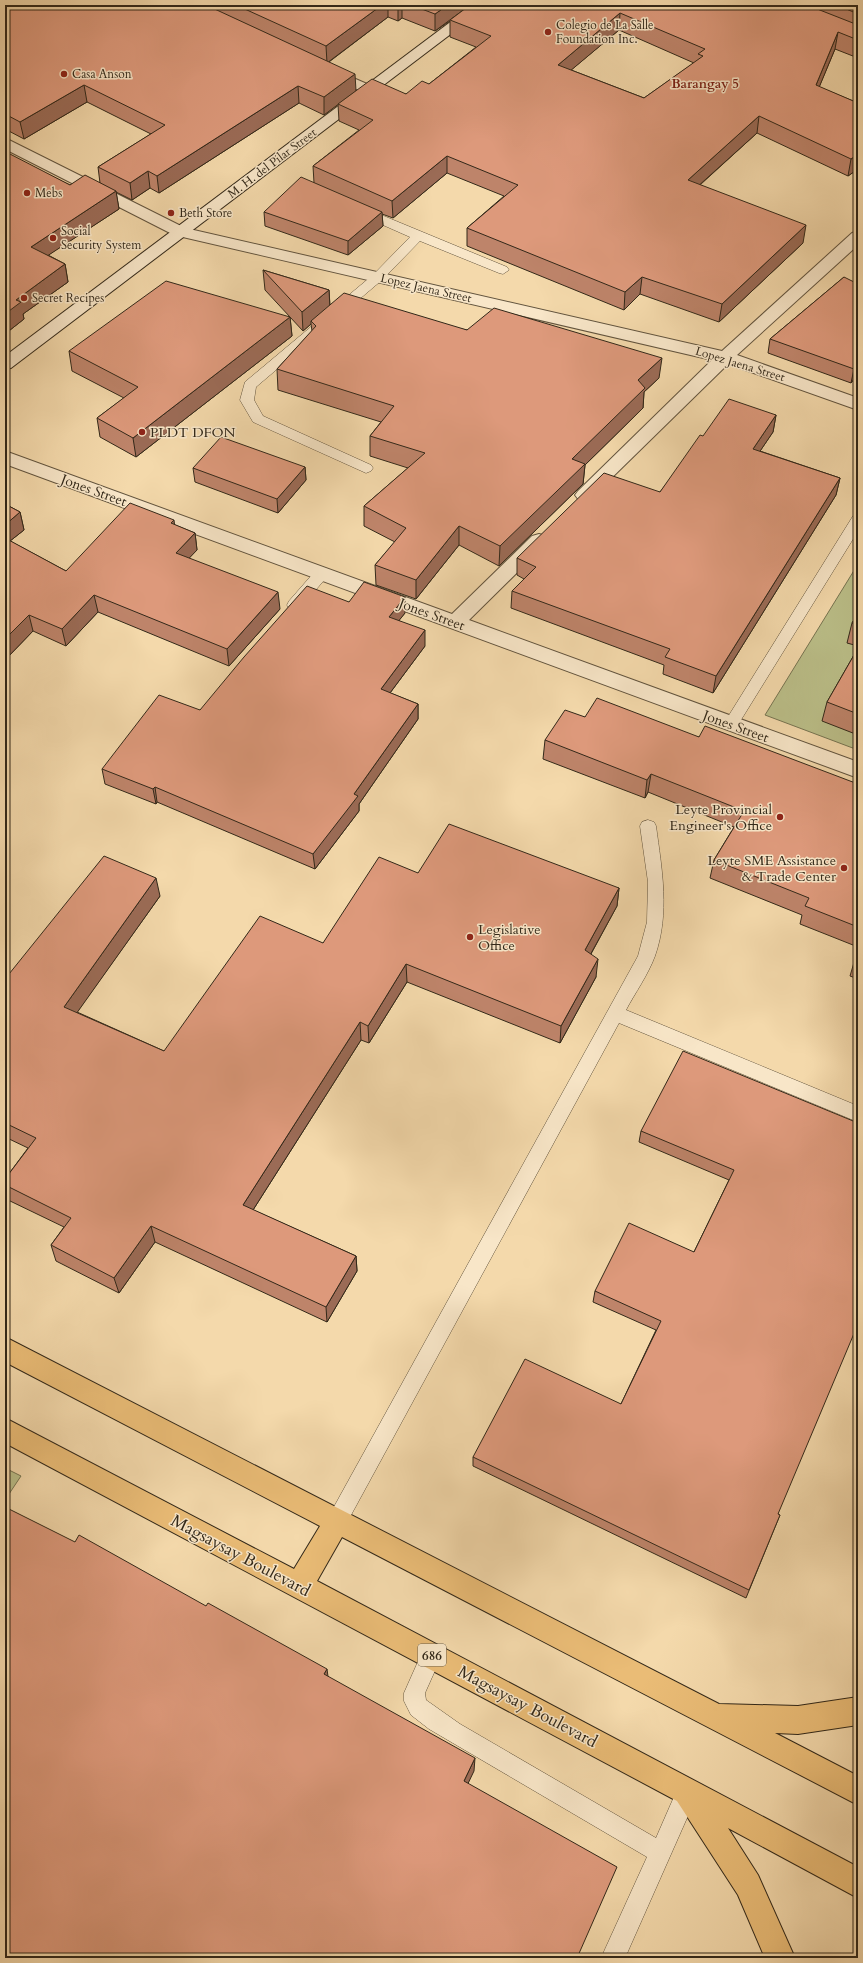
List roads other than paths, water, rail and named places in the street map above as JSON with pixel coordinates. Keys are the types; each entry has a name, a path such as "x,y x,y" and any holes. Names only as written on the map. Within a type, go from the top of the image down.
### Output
{"main road":[{"path":"5,1349 858,1791"},
{"name":"Magsaysay Boulevard","path":"5,1430 688,1791 858,1883"},
{"path":"300,1585 337,1521"},
{"path":"715,1716 798,1720 858,1711"},
{"path":"688,1791 748,1885 780,1958"}],"street":[{"name":"M. H. del Pilar Street","path":"5,364 482,5"},
{"path":"313,64 369,90"},
{"name":"Lopez Jaena Street","path":"5,143 180,232 725,357 858,404"},
{"path":"573,506 725,357 858,236"},
{"name":"Jones Street","path":"5,458 858,770"},
{"path":"455,622 551,528"}],"lane":[{"path":"348,204 418,236 503,270"},
{"path":"366,468 258,419 247,400 250,385 378,277 418,236"},
{"path":"731,724 858,519"},
{"path":"285,614 322,573"},
{"path":"337,1521 646,957 654,922 656,882 648,826"},
{"path":"614,1013 858,1114"},
{"path":"431,1655 414,1692 416,1706 424,1713 459,1736 659,1852"},
{"path":"613,1958 659,1852 688,1791"}],"place":[{"name":"Colegio de La Salle Foundation Inc.","path":"548,32"},
{"name":"Casa Anson","path":"64,74"},
{"name":"Mebs","path":"27,193"},
{"name":"Beth Store","path":"171,213"},
{"name":"Social Security System","path":"53,238"},
{"name":"Secret Recipes","path":"24,298"},
{"name":"PLDT DFON","path":"142,432"},
{"name":"Leyte Provincial Engineer's Office","path":"780,817"},
{"name":"Leyte SME Assistance & Trade Center","path":"844,868"},
{"name":"Legislative Office","path":"470,937"}],"district":[{"name":"Barangay 5","path":"705,83"}]}
